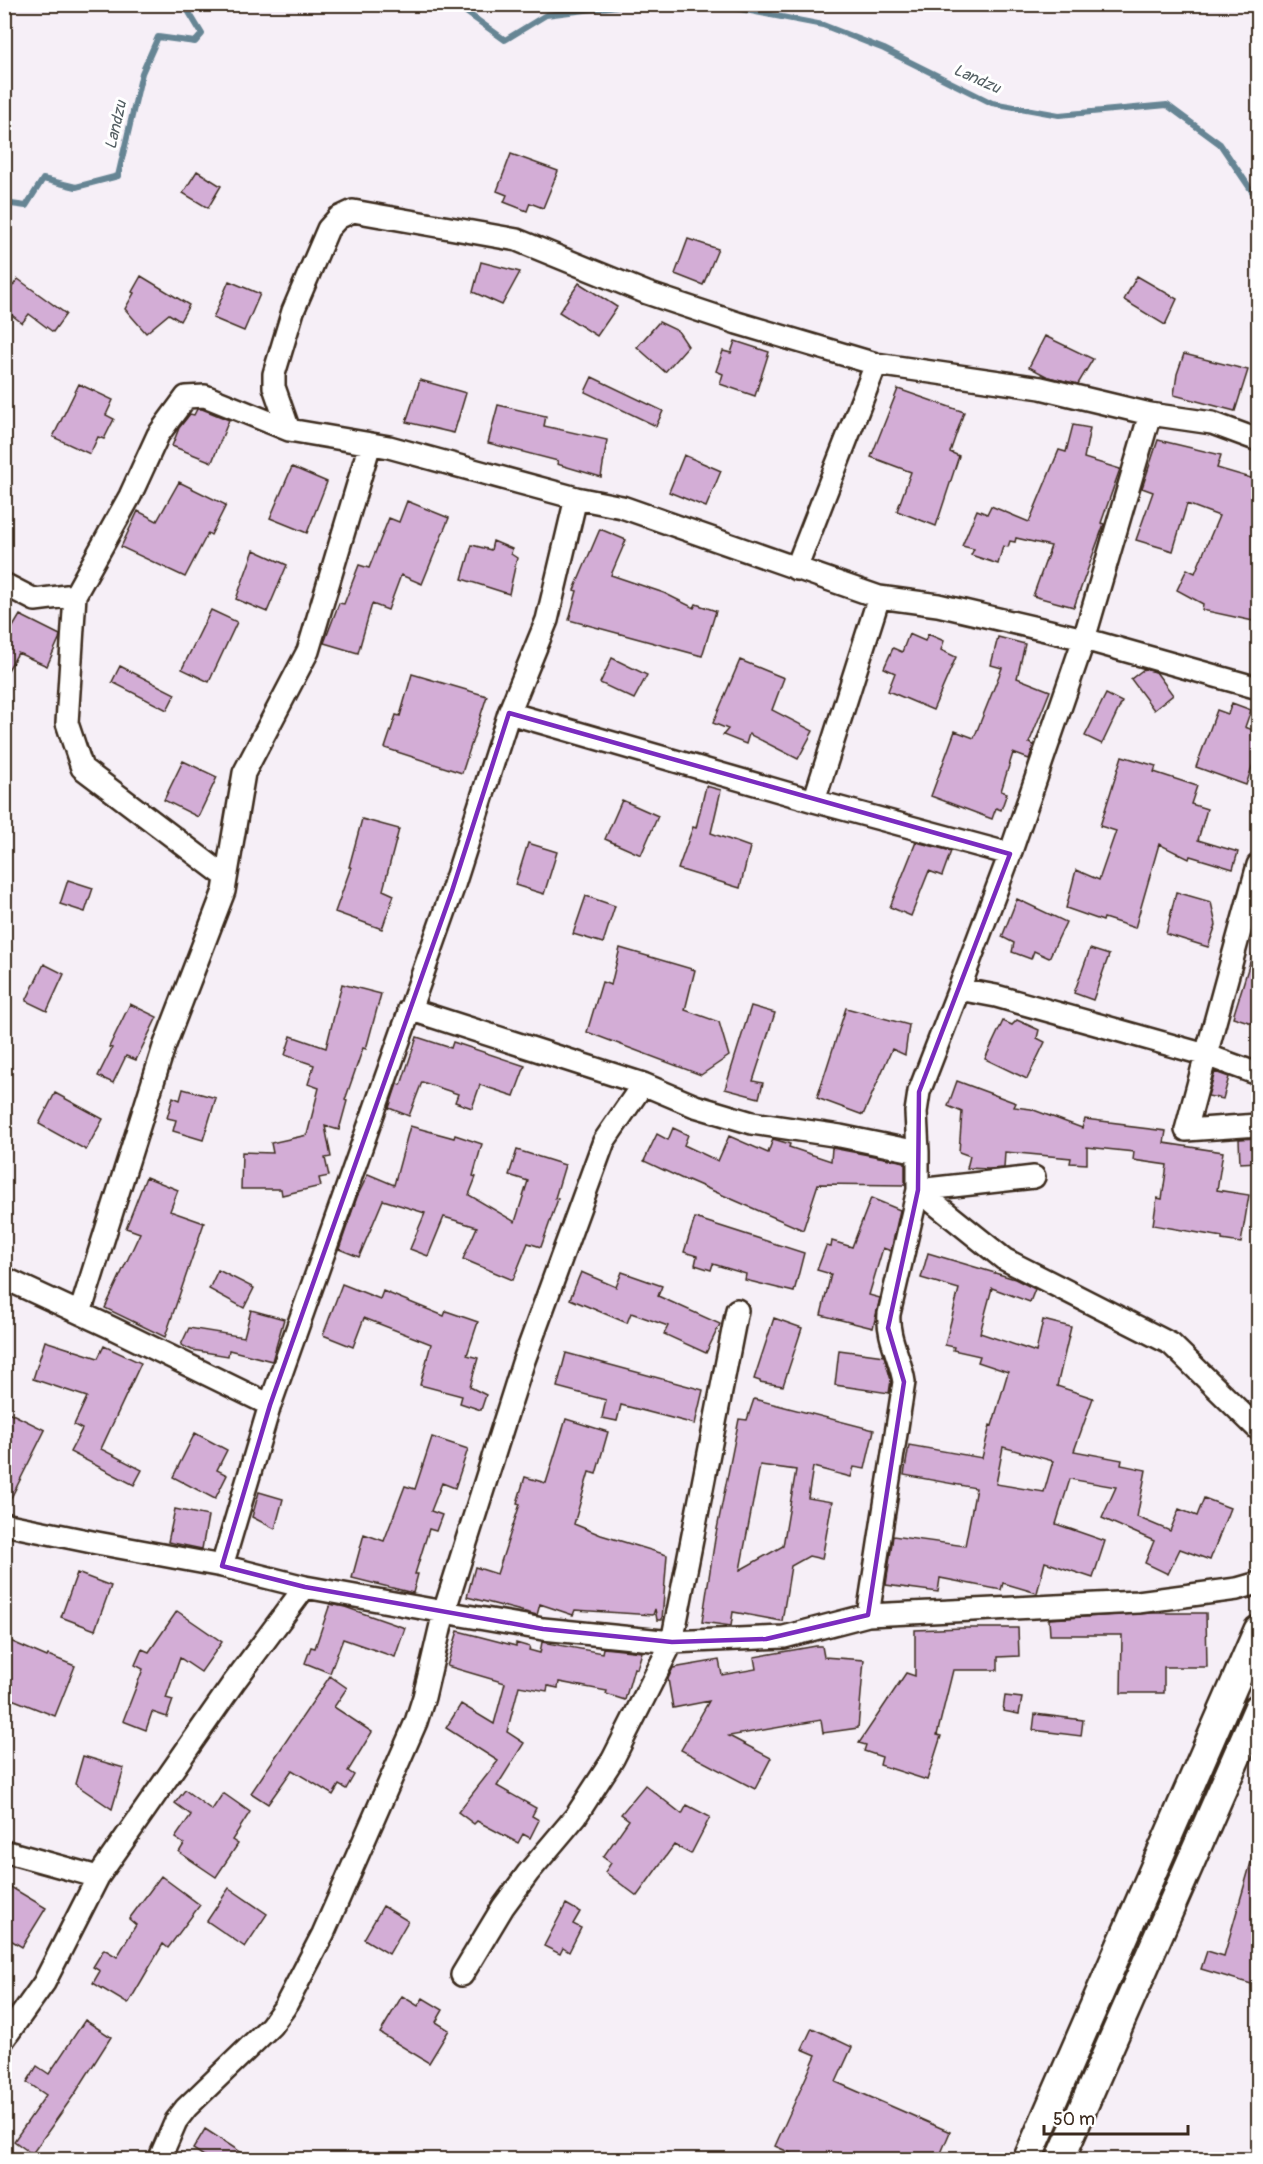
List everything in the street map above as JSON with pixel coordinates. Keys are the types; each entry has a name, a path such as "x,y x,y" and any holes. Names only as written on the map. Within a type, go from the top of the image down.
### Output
{"street":[{"path":"290,430 274,387 274,374 293,311 328,229 338,218 353,211 517,240 647,293 876,364 1041,388 1150,414 1212,423 1258,440"},
{"path":"796,569 876,364"},
{"path":"226,877 82,768 68,723 75,595 130,496 158,435 186,397 206,396 290,430 370,444 576,498 622,507 879,597 938,605 1084,639 1258,688"},
{"path":"868,1615 904,1382 902,1366 888,1328 889,1314 918,1190 916,1112 919,1092 1010,854 1084,639 1150,414"},
{"path":"80,1313 164,1047 224,891 244,773 308,651 370,444"},
{"path":"222,1566 270,1405 452,891 509,713 547,620 576,498"},
{"path":"4,584 35,600 75,595"},
{"path":"814,801 879,597"},
{"path":"509,713 814,801 1010,854"},
{"path":"1258,866 1186,1130 1258,1125"},
{"path":"959,989 996,996 1206,1055 1258,1074"},
{"path":"410,1009 643,1084 694,1106 752,1123 840,1136 918,1152"},
{"path":"159,2160 176,2121 186,2108 271,2026 323,1934 416,1722 444,1612 523,1363 604,1141 643,1084"},
{"path":"918,1190 1034,1177"},
{"path":"918,1190 1004,1259 1171,1344 1258,1429"},
{"path":"4,1278 270,1405"},
{"path":"462,1975 503,1907 576,1816 613,1759 672,1641 737,1310"},
{"path":"4,1524 222,1566 305,1587 444,1612 543,1629 672,1641 784,1637 868,1615 1138,1602 1237,1589 1258,1583"},
{"path":"4,2039 44,1983 98,1877 234,1682 305,1587"},
{"path":"1027,2160 1258,1630"},
{"path":"1060,2160 1258,1708"},
{"path":"4,1851 98,1877"}],"highlighted area":[{"path":"509,713 1010,854 919,1092 918,1190 888,1328 904,1382 868,1615 766,1639 672,1642 543,1629 305,1587 222,1566 270,1405 452,891"}],"building":[{"path":"511,154 558,171 543,208 530,203 527,211 504,202 507,195 497,191"},
{"path":"197,171 221,186 208,208 183,193"},
{"path":"688,239 718,249 703,285 675,274"},
{"path":"481,262 520,272 502,305 473,292"},
{"path":"141,276 189,305 180,321 169,314 146,333 125,309"},
{"path":"1137,276 1177,299 1165,325 1124,300"},
{"path":"18,279 66,314 53,332 29,314 22,323 4,309 4,297"},
{"path":"229,281 260,294 244,331 213,318"},
{"path":"579,283 617,307 597,336 559,312"},
{"path":"659,322 678,331 688,346 665,372 637,347"},
{"path":"1045,336 1093,359 1078,384 1048,377 1029,367"},
{"path":"735,341 769,352 755,396 720,384 723,374 716,371 723,351 731,353"},
{"path":"1184,354 1248,370 1235,411 1174,395 1177,374"},
{"path":"592,377 663,411 656,426 585,392"},
{"path":"420,380 466,393 454,433 406,422"},
{"path":"79,384 113,400 106,415 114,419 104,439 98,437 90,454 53,437"},
{"path":"898,389 964,412 950,452 959,456 936,526 897,511 911,472 871,457"},
{"path":"498,405 546,416 544,426 607,440 601,477 557,464 558,461 488,443"},
{"path":"197,409 229,420 212,462 172,446 179,428 190,414 194,415"},
{"path":"1073,425 1090,428 1084,458 1120,469 1101,523 1104,524 1074,607 1033,596 1051,546 1016,538 1015,542 1010,541 1008,547 1003,546 998,564 971,555 974,549 962,546 977,510 987,514 991,506 1029,522 1059,450 1066,452"},
{"path":"1158,440 1221,455 1217,468 1258,480 1258,622 1202,610 1203,604 1177,590 1187,569 1195,573 1219,516 1187,504 1173,551 1136,540 1153,492 1142,488"},
{"path":"684,455 721,471 706,507 669,492"},
{"path":"292,467 327,482 307,533 270,518"},
{"path":"179,482 226,505 211,535 208,533 185,577 121,547 138,511 157,521"},
{"path":"407,501 449,518 422,584 401,575 388,610 372,604 358,653 324,643 339,603 344,604 359,565 369,568 389,518 399,522"},
{"path":"600,529 626,540 611,575 664,593 694,608 696,604 716,611 702,656 569,620 577,591 574,590"},
{"path":"493,541 512,549 511,554 517,558 509,594 462,579 472,545 491,550"},
{"path":"254,550 287,565 267,612 236,599"},
{"path":"211,610 237,622 209,682 182,669"},
{"path":"20,615 60,635 59,639 47,666 18,653 4,677 4,642"},
{"path":"909,634 925,641 928,634 944,641 941,650 956,657 933,710 888,691 895,673 884,668 893,648 902,652"},
{"path":"998,637 1025,644 1017,678 1050,691 1029,743 1034,745 1029,759 1013,753 1001,791 1007,793 1001,810 996,808 992,819 931,796 955,731 974,738 1002,668 991,665"},
{"path":"612,658 647,675 634,699 600,683"},
{"path":"740,660 784,678 772,710 813,731 798,759 749,734 746,744 723,735 728,729 713,723"},
{"path":"120,666 175,694 167,710 112,682"},
{"path":"1144,669 1156,672 1173,695 1154,710 1131,679"},
{"path":"412,674 487,696 462,773 385,748 396,715 400,716"},
{"path":"1106,694 1122,702 1102,744 1085,736"},
{"path":"1232,703 1251,710 1245,727 1258,732 1258,749 1246,785 1196,767 1217,710 1228,714"},
{"path":"1122,756 1156,766 1154,772 1197,786 1191,804 1207,809 1198,840 1238,852 1233,869 1190,856 1189,859 1159,844 1135,928 1104,918 1103,921 1066,908 1076,870 1099,880 1116,831 1100,826"},
{"path":"183,761 217,777 198,817 164,800"},
{"path":"706,786 721,790 711,833 750,847 740,888 678,869 693,827 696,828"},
{"path":"622,800 658,816 641,855 605,839"},
{"path":"362,819 399,829 383,890 394,895 382,929 335,912 351,867 349,867"},
{"path":"916,842 951,851 942,876 929,871 911,916 890,907"},
{"path":"528,843 557,852 544,894 515,885"},
{"path":"68,880 93,888 85,912 60,904"},
{"path":"1176,892 1211,902 1216,925 1208,947 1166,934"},
{"path":"586,896 615,906 603,943 573,934"},
{"path":"1017,899 1066,922 1049,958 1034,951 1031,959 1012,952 1014,943 1002,937"},
{"path":"1255,946 1258,947 1258,1025 1233,1017"},
{"path":"620,948 695,970 685,1010 719,1022 729,1056 701,1075 587,1032 602,982 611,985"},
{"path":"1090,949 1109,955 1093,1000 1074,993"},
{"path":"44,964 64,974 47,1011 26,1001"},
{"path":"342,984 381,994 366,1049 363,1048 345,1100 347,1101 339,1130 325,1126 331,1157 325,1158 329,1176 319,1178 321,1186 282,1195 281,1189 241,1189 242,1152 273,1153 271,1143 307,1135 319,1088 308,1084 314,1065 285,1055 291,1036 326,1048"},
{"path":"130,1004 157,1017 136,1060 126,1056 113,1083 98,1076"},
{"path":"751,1006 775,1013 753,1081 763,1083 759,1098 725,1089"},
{"path":"846,1008 909,1025 905,1055 892,1049 863,1115 817,1098"},
{"path":"1017,1020 1039,1030 1037,1038 1045,1042 1027,1079 985,1059 1003,1021 1012,1025"},
{"path":"417,1037 451,1048 453,1042 525,1066 514,1096 480,1085 472,1108 455,1102 458,1094 422,1082 409,1116 389,1108 397,1084 401,1085"},
{"path":"1215,1072 1229,1077 1223,1099 1208,1096"},
{"path":"957,1081 1016,1103 1014,1107 1031,1109 1082,1128 1085,1119 1125,1124 1125,1126 1166,1131 1164,1143 1223,1152 1217,1190 1249,1195 1241,1243 1222,1240 1222,1237 1153,1225 1157,1198 1162,1199 1167,1165 1133,1160 1134,1152 1087,1147 1087,1164 1070,1163 1071,1158 1005,1152 1004,1168 967,1168 970,1156 959,1152 962,1112 948,1106"},
{"path":"183,1089 216,1098 203,1140 173,1131 176,1120 167,1118 173,1097 180,1100"},
{"path":"55,1093 103,1119 86,1150 39,1124"},
{"path":"410,1126 454,1138 455,1135 482,1144 473,1176 476,1177 469,1195 515,1222 528,1181 509,1175 517,1150 565,1165 555,1198 558,1199 541,1247 528,1243 513,1280 463,1259 477,1227 444,1217 428,1256 410,1249 425,1213 383,1200 359,1257 339,1249 357,1197 368,1174 394,1185"},
{"path":"673,1128 688,1135 684,1145 718,1161 729,1136 768,1153 773,1139 790,1144 789,1147 831,1161 832,1148 905,1162 905,1185 818,1184 803,1230 644,1161 657,1134 668,1140"},
{"path":"1258,1138 1258,1162 1240,1163 1239,1139"},
{"path":"146,1177 178,1190 170,1211 204,1223 165,1337 105,1308 140,1233 126,1228"},
{"path":"871,1198 900,1210 891,1251 883,1248 869,1295 880,1298 873,1328 821,1315 831,1274 817,1270 826,1246 831,1247 832,1241 852,1247"},
{"path":"695,1218 804,1253 794,1292 745,1280 746,1274 713,1264 711,1270 695,1265 697,1256 684,1252"},
{"path":"928,1253 1015,1279 1035,1289 1030,1302 992,1288 980,1333 1036,1352 1043,1320 1071,1327 1057,1386 1093,1398 1074,1451 1122,1460 1121,1465 1146,1470 1137,1517 1170,1531 1179,1509 1197,1516 1204,1498 1230,1508 1210,1560 1180,1549 1168,1574 1145,1563 1154,1541 1102,1518 1116,1487 1070,1479 1056,1524 1105,1541 1093,1578 1045,1562 1037,1593 1003,1583 1001,1590 940,1578 938,1592 886,1585 893,1536 965,1546 976,1488 904,1475 909,1445 982,1458 990,1425 992,1426 1008,1372 978,1362 980,1356 953,1350 954,1347 945,1345 959,1289 921,1278","holes":["1003,1447 1053,1461 1044,1492 996,1484"]},
{"path":"218,1270 254,1288 244,1308 209,1289"},
{"path":"581,1272 616,1287 622,1272 662,1286 658,1296 720,1324 706,1353 664,1334 668,1326 631,1313 627,1323 570,1299"},
{"path":"342,1284 380,1299 383,1291 444,1316 446,1311 478,1322 467,1355 478,1358 470,1387 486,1395 481,1410 460,1403 462,1396 420,1385 431,1344 364,1318 353,1347 323,1335"},
{"path":"251,1310 284,1319 272,1361 229,1350 228,1356 192,1350 181,1345 189,1328 244,1337"},
{"path":"774,1318 802,1328 783,1386 754,1379"},
{"path":"45,1341 98,1358 104,1346 141,1363 101,1449 142,1470 134,1485 70,1452 82,1429 74,1425 87,1397 33,1379"},
{"path":"839,1350 884,1356 891,1380 889,1393 835,1385"},
{"path":"566,1353 703,1390 695,1424 621,1405 617,1421 602,1418 606,1400 557,1387"},
{"path":"754,1399 874,1430 865,1469 854,1467 851,1477 813,1467 808,1498 832,1502 822,1559 809,1556 791,1566 782,1621 733,1612 731,1626 702,1622 715,1539 739,1419 747,1420","holes":["760,1465 796,1470 783,1546 740,1570"]},
{"path":"4,1410 45,1430 4,1512"},
{"path":"566,1419 608,1432 596,1474 589,1472 574,1524 601,1535 667,1555 662,1620 657,1620 655,1609 653,1615 575,1610 573,1615 540,1604 537,1615 467,1597 475,1567 497,1574 520,1504 517,1503 525,1477 546,1483"},
{"path":"195,1433 227,1450 217,1470 227,1475 215,1499 173,1477"},
{"path":"432,1437 468,1449 455,1488 442,1483 431,1511 442,1515 436,1531 429,1529 415,1574 418,1574 413,1593 352,1578 364,1534 384,1541 405,1486 415,1489"},
{"path":"259,1492 283,1499 275,1529 252,1517"},
{"path":"175,1509 208,1516 202,1549 168,1542"},
{"path":"77,1573 111,1586 95,1630 61,1617"},
{"path":"330,1604 405,1628 395,1657 343,1639 330,1673 305,1663 311,1647 315,1648"},
{"path":"177,1611 222,1642 201,1672 180,1658 166,1698 173,1700 167,1717 152,1712 146,1730 123,1721 143,1669 135,1665 142,1649 149,1652"},
{"path":"1152,1613 1206,1613 1207,1667 1164,1667 1164,1693 1121,1693 1122,1635 1050,1635 1049,1619"},
{"path":"1018,1628 1019,1656 998,1657 998,1670 953,1670 937,1735 941,1736 927,1780 880,1765 882,1757 864,1751 866,1745 859,1743 906,1673 915,1676 915,1630"},
{"path":"458,1631 516,1646 516,1643 540,1653 542,1642 602,1653 603,1648 642,1652 637,1669 634,1668 625,1700 606,1694 607,1691 559,1682 558,1688 548,1686 547,1691 519,1686 507,1732 524,1743 497,1786 536,1808 532,1816 539,1820 530,1838 523,1834 518,1843 477,1821 474,1824 458,1812 498,1761 446,1728 461,1704 494,1724 505,1683 447,1666"},
{"path":"8,1640 75,1666 55,1716 4,1696 4,1649"},
{"path":"822,1646 824,1657 864,1660 858,1728 823,1733 821,1720 729,1736 771,1758 755,1789 681,1750 709,1701 673,1708 668,1679 673,1668 719,1660 722,1675 756,1669 754,1657"},
{"path":"330,1676 347,1688 334,1707 372,1732 348,1771 354,1775 346,1789 339,1785 333,1795 292,1770 268,1804 251,1793"},
{"path":"1005,1696 1022,1698 1019,1714 1003,1711"},
{"path":"1035,1714 1083,1720 1081,1736 1033,1730"},
{"path":"83,1756 124,1768 112,1809 75,1784"},
{"path":"645,1785 682,1814 687,1805 710,1817 691,1854 674,1845 637,1896 605,1872 611,1863 603,1857 629,1820 621,1814"},
{"path":"185,1790 212,1810 223,1793 250,1812 232,1840 238,1844 216,1877 179,1852 184,1844 175,1838 191,1815 175,1803"},
{"path":"1254,1852 1258,1853 1258,1986 1201,1969 1207,1951 1224,1956"},
{"path":"161,1876 200,1905 168,1948 163,1944 128,2004 93,1983 100,1971 93,1967 104,1949 117,1957 136,1925 129,1919"},
{"path":"4,1883 46,1908 22,1947 4,1936"},
{"path":"229,1888 267,1914 245,1947 207,1921"},
{"path":"566,1904 580,1912 573,1924 581,1928 569,1952 563,1948 560,1954 544,1946"},
{"path":"383,1906 408,1921 389,1954 364,1939"},
{"path":"402,1996 418,2006 423,1998 443,2010 436,2022 449,2030 429,2063 380,2033"},
{"path":"85,2020 111,2037 32,2154 14,2141 46,2095 27,2082 37,2066 49,2074"},
{"path":"812,2028 852,2047 836,2082 950,2132 938,2160 806,2160 775,2146 816,2055 802,2049"},
{"path":"205,2129 253,2160 210,2160 193,2149"}],"waterway":[{"name":"Landzu","path":"4,203 26,206 43,179 76,187 118,176 142,73 158,37 195,42 202,34 187,9 192,4"},
{"name":"Landzu","path":"455,4 505,40 546,15 633,4"},
{"name":"Landzu","path":"690,4 730,7 823,25 884,49 992,103 1059,115 1167,105 1220,144 1258,200"}]}
